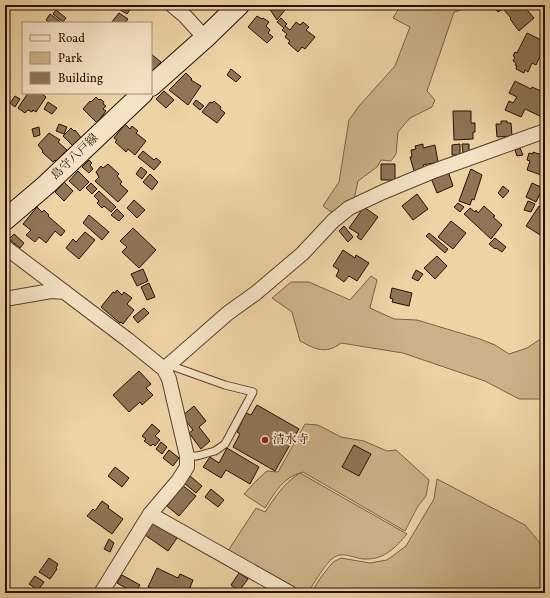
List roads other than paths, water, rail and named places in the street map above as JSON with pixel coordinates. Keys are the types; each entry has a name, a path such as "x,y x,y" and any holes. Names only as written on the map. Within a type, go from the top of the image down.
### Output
{"main road":[{"path":"152,85 205,38 239,5"},
{"name":"島守八戸線","path":"5,220 46,185 142,94"}],"street":[{"path":"172,5 184,15 205,38"},
{"path":"166,367 228,313 302,254 332,221 349,208 431,172 545,131"},
{"path":"5,247 166,367 187,456 187,467 178,481 150,514 101,593"},
{"path":"5,299 51,291 65,292"},
{"path":"150,514 290,593"}],"lane":[{"path":"166,367 253,392 224,444 215,450 197,456 187,456"}],"place":[{"name":"清水寺","path":"265,440"}]}
